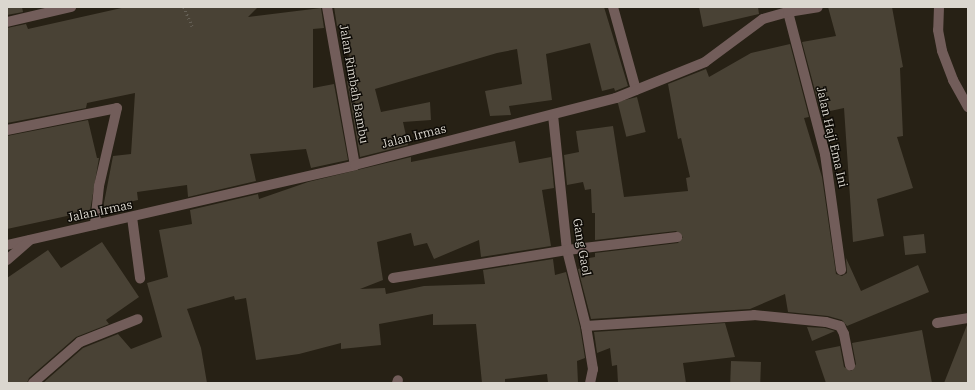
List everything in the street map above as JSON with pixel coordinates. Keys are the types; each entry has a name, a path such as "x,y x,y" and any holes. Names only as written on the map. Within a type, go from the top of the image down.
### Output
{"street":[{"path":"7,22 72,7"},
{"name":"Jalan Rimbah Bambu","path":"327,7 355,165"},
{"path":"613,7 636,90"},
{"name":"Jalan Irmas","path":"7,260 31,239 355,165 553,115 636,90 705,62 754,24 788,12 818,7"},
{"path":"939,7 938,30 942,51 953,80 968,107"},
{"name":"Jalan Haji Ema Ini","path":"788,12 825,154 841,270"},
{"path":"7,130 118,108 99,186 95,225"},
{"name":"Gang Gaol","path":"553,115 567,250 586,326 593,369 590,383"},
{"path":"132,217 140,278"},
{"path":"393,278 567,250 676,237"},
{"path":"7,245 31,239"},
{"path":"586,326 754,315 826,322 840,326 844,334 850,365"},
{"path":"937,323 968,318"},
{"path":"33,383 80,342 138,319"}],"path":[{"path":"184,7 192,26"}],"building":[{"path":"7,7 22,7 23,12 7,15"},
{"path":"126,7 258,7 248,17 321,8 324,28 313,29 313,88 334,84 348,160 311,168 306,149 250,154 256,181 188,197 187,185 137,192 138,200 103,208 113,156 131,154 135,93 87,103 86,108 7,123 7,28 26,24 28,29"},
{"path":"334,7 604,7 628,86 615,91 614,88 602,91 590,43 546,54 552,100 509,106 511,115 490,116 485,91 522,84 517,49 497,53 375,89 381,112 430,102 431,120 403,122 408,145 360,157 347,81 353,80 345,25 337,26"},
{"path":"699,7 758,7 759,14 703,27"},
{"path":"828,7 892,7 903,67 900,68 903,136 897,137 913,188 877,199 884,236 853,242 844,108 821,113 802,42 836,36"},
{"path":"790,44 809,117 804,118 822,177 836,274 842,276 847,273 846,258 861,291 918,265 929,292 847,326 842,320 828,316 788,312 785,294 750,309 591,319 578,269 590,266 589,258 595,257 595,253 678,243 683,237 676,231 595,240 595,213 592,213 591,189 585,190 583,182 567,185 564,155 579,152 576,131 613,126 624,197 688,191 686,178 690,177 681,138 678,139 668,84 706,69 709,77 751,53"},
{"path":"637,97 646,132 626,137 618,102"},
{"path":"88,120 97,158 99,158 90,211 7,229 7,136"},
{"path":"515,141 519,163 551,157 554,188 542,190 551,246 481,257 479,240 434,259 427,243 414,246 411,233 377,242 383,280 360,289 385,288 386,294 424,286 485,284 483,270 553,259 555,275 566,272 580,327 585,358 577,361 578,383 548,383 547,374 505,379 505,383 482,383 476,324 433,325 433,314 379,324 381,345 341,349 341,343 299,354 256,360 246,298 235,300 234,296 187,309 201,348 207,383 43,383 83,348 118,334 131,349 162,337 147,283 168,277 159,230 192,224 190,210 258,194 259,199 308,182 411,157 411,162"},
{"path":"924,234 926,253 905,255 903,236"},
{"path":"102,242 139,297 106,320 109,324 76,337 29,378 27,383 7,383 7,278 48,250 61,268"},
{"path":"725,323 735,357 683,363 686,383 618,383 617,365 612,366 610,348 597,353 594,332"},
{"path":"967,325 968,383 944,383"},
{"path":"807,327 825,328 835,331 812,341"},
{"path":"922,330 932,383 826,383 815,351 840,346 844,367 851,371 856,364 852,343"},
{"path":"731,361 761,362 760,383 730,383"}]}
